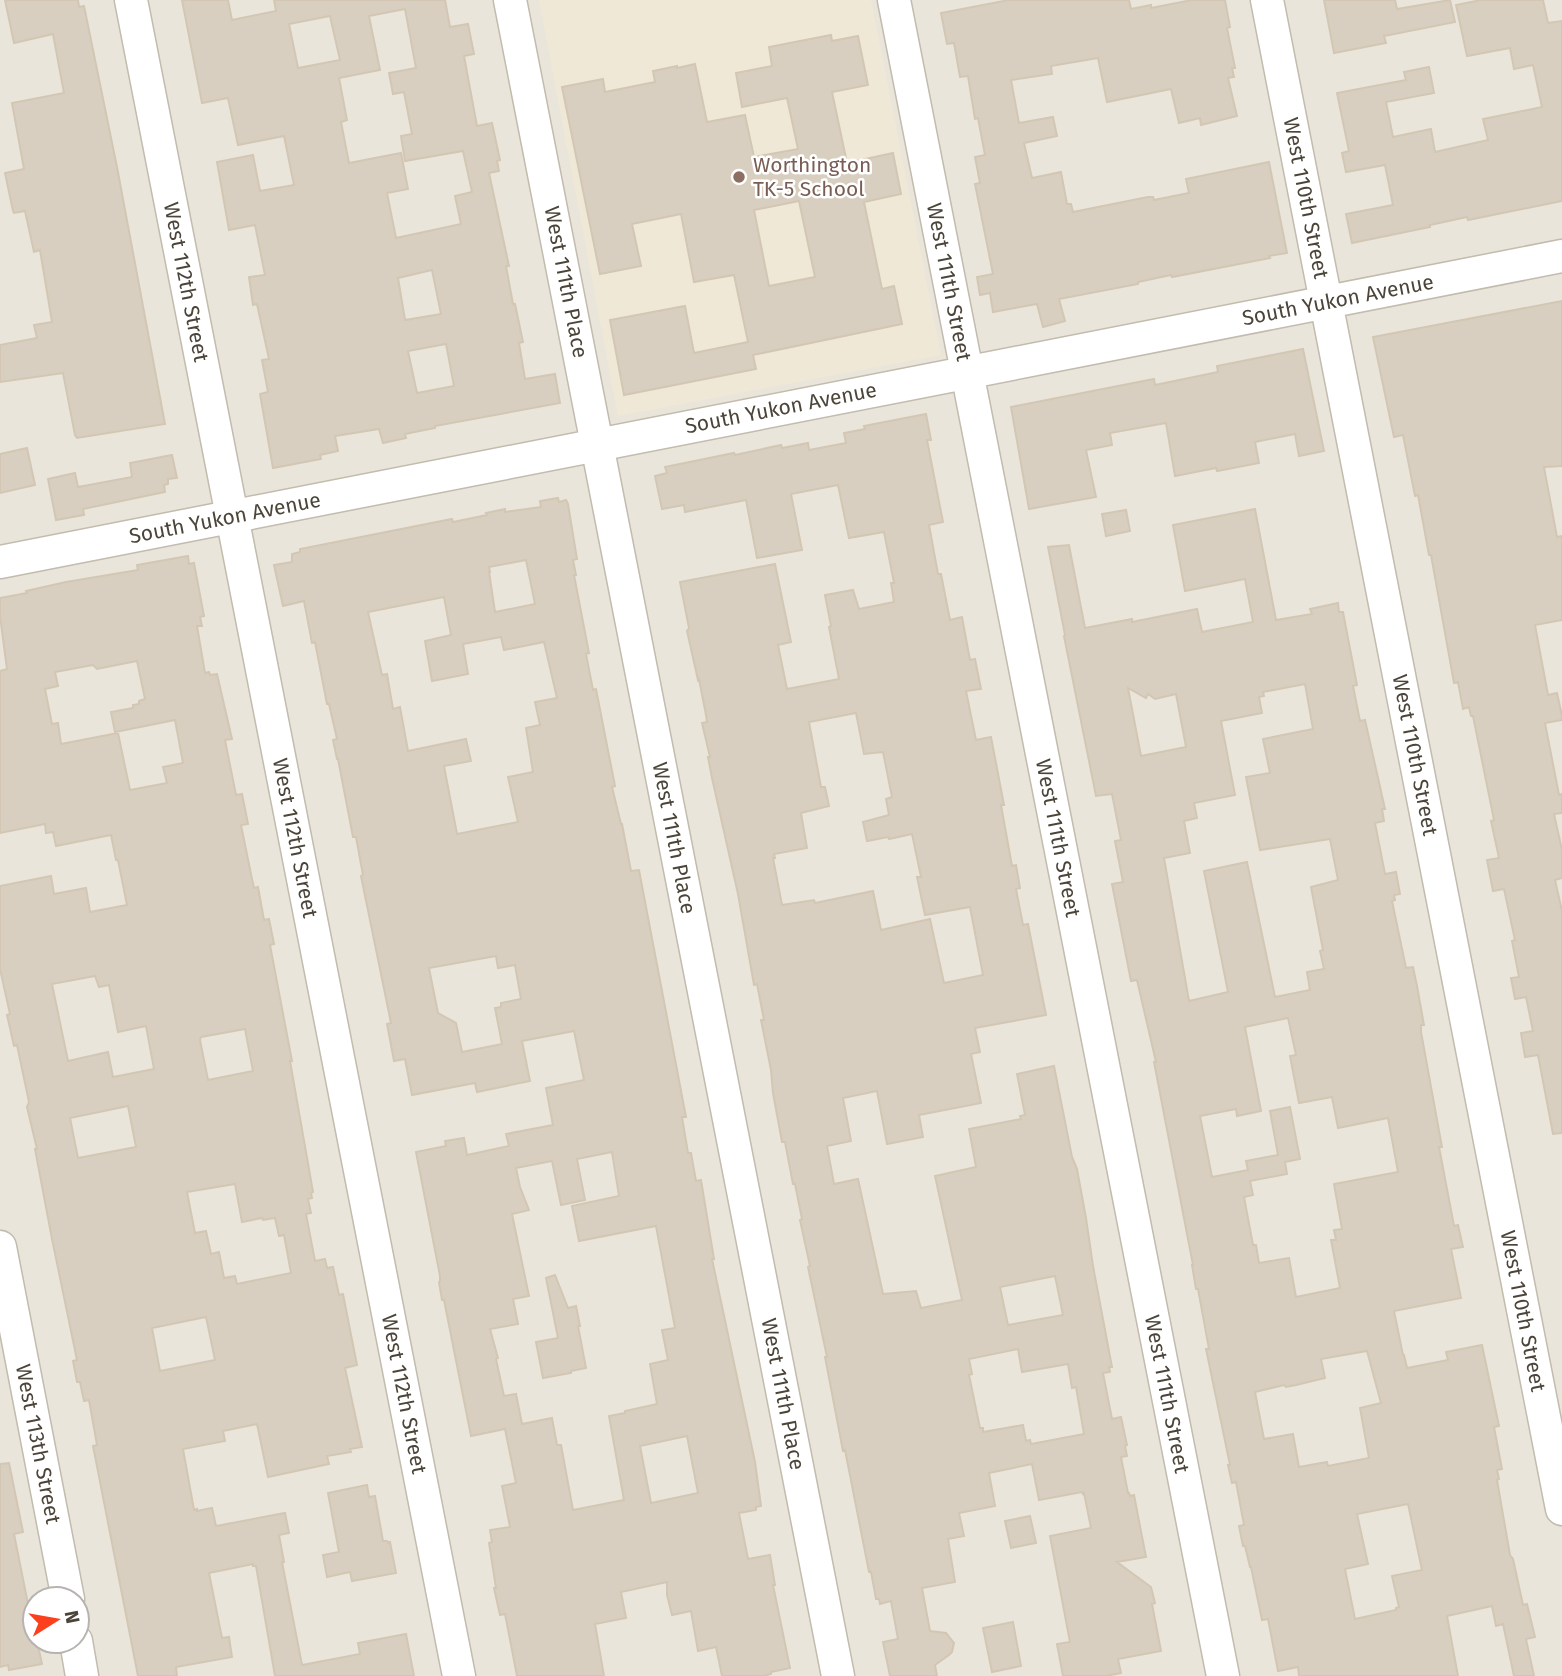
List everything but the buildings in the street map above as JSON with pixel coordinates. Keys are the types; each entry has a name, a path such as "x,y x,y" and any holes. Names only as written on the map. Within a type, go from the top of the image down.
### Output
{"street":[{"name":"West 112th Street","path":"131,0 459,1676"},
{"name":"West 111th Place","path":"510,0 838,1676"},
{"name":"West 111th Street","path":"894,0 1223,1676"},
{"name":"West 110th Street","path":"1267,0 1562,1509"},
{"name":"South Yukon Avenue","path":"0,562 1562,256"},
{"name":"West 113th Street","path":"0,1247 65,1585"},
{"path":"78,1655 82,1676"}],"shaded area":[{"path":"0,0 1562,0 1562,1676 0,1676"},
{"name":"Worthington TK-5 School","path":"539,0 871,0 941,355 618,416"}],"place":[{"name":"Worthington TK-5 School","path":"739,177"}]}
